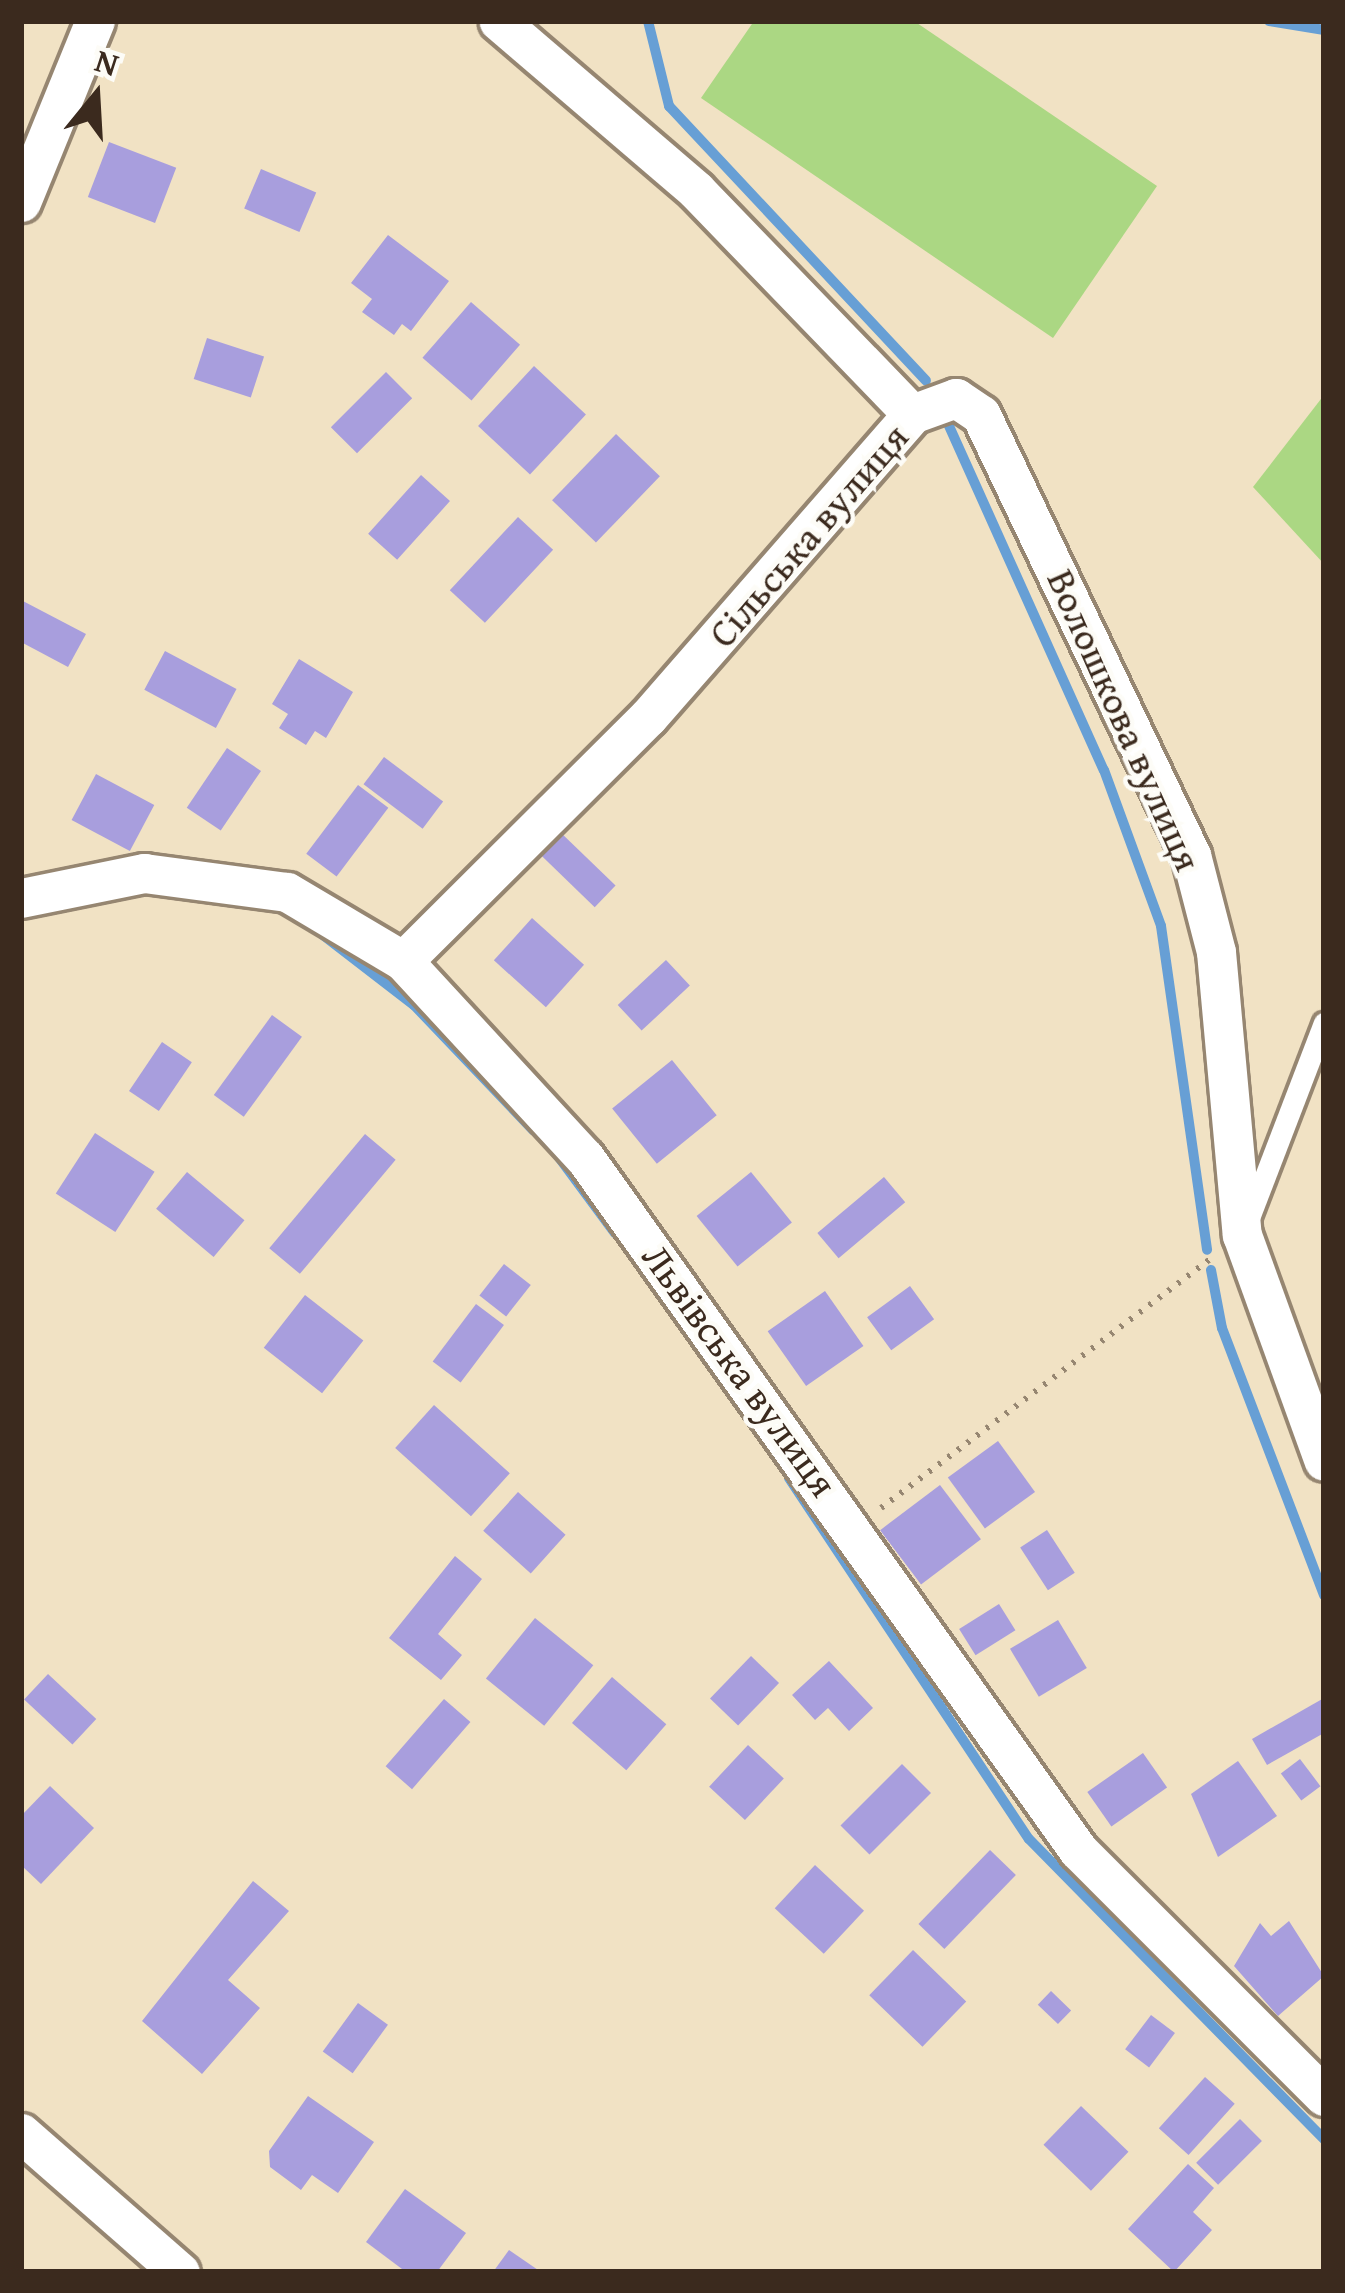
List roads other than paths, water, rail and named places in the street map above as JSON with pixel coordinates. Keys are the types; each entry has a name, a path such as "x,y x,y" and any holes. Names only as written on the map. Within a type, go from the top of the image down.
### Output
{"street":[{"path":"21,202 95,21"},
{"name":"Сільська вулиця","path":"403,962 648,717 912,414 696,190 499,21"},
{"name":"Волошкова вулиця","path":"912,414 956,398 981,415 1191,855 1216,952 1242,1235 1324,1461"},
{"name":"Львівська вулиця","path":"21,898 144,873 286,892 403,962 585,1158 854,1528 1078,1850 1324,2096"},
{"path":"21,2133 179,2272"}],"lane":[{"path":"1242,1235 1324,1023"}],"waterway":[{"path":"648,21 669,106 926,381"},
{"path":"1269,21 1324,30"},
{"path":"945,417 1104,770 1161,926 1207,1250"},
{"path":"323,935 414,1005 533,1130"},
{"path":"558,1156 615,1233"},
{"path":"1211,1270 1222,1328 1324,1595"},
{"path":"789,1478 1029,1839 1324,2139"}]}
